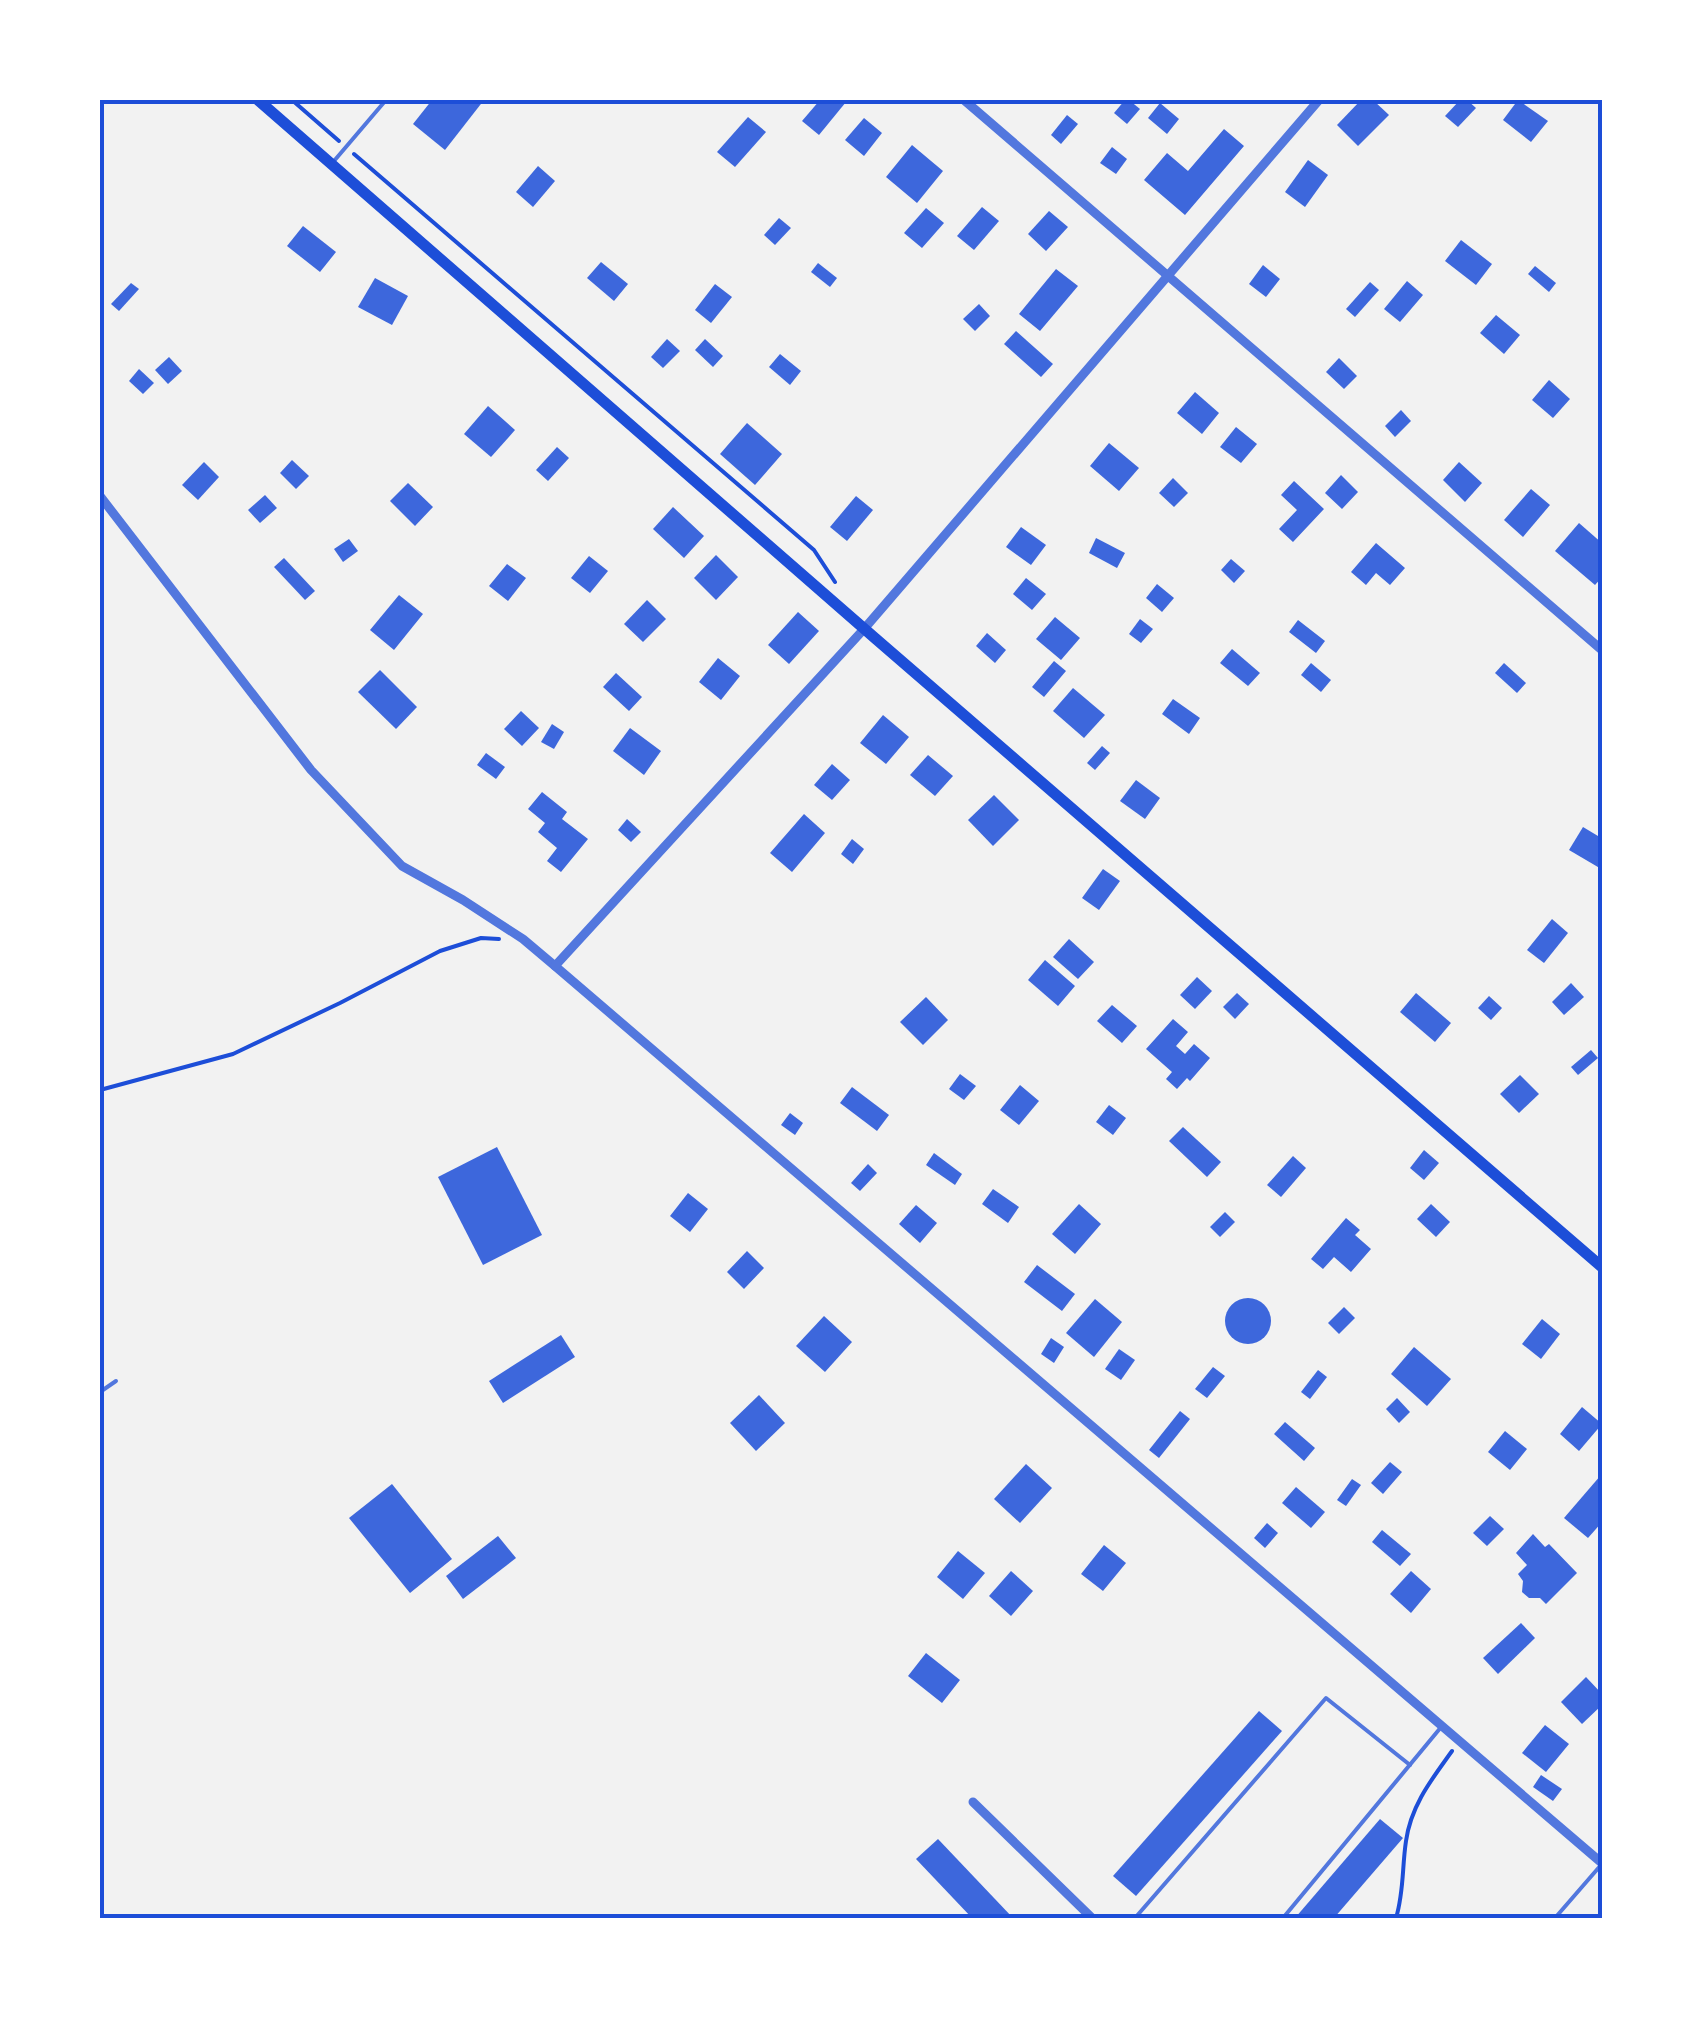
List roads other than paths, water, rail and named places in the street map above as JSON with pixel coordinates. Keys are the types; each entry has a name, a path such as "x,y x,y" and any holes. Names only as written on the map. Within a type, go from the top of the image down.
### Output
{"main road":[{"path":"258,100 1603,1268"}],"street":[{"path":"964,100 1603,650"},
{"path":"556,966 864,629 1320,100"},
{"path":"100,496 311,770 402,866 464,900 556,966 1603,1864"},
{"path":"973,1802 1092,1918"}],"lane":[{"path":"331,164 386,100"},
{"path":"100,1392 116,1382"},
{"path":"1135,1918 1326,1698 1410,1765"},
{"path":"1282,1918 1442,1726"},
{"path":"1555,1918 1603,1864"}]}
